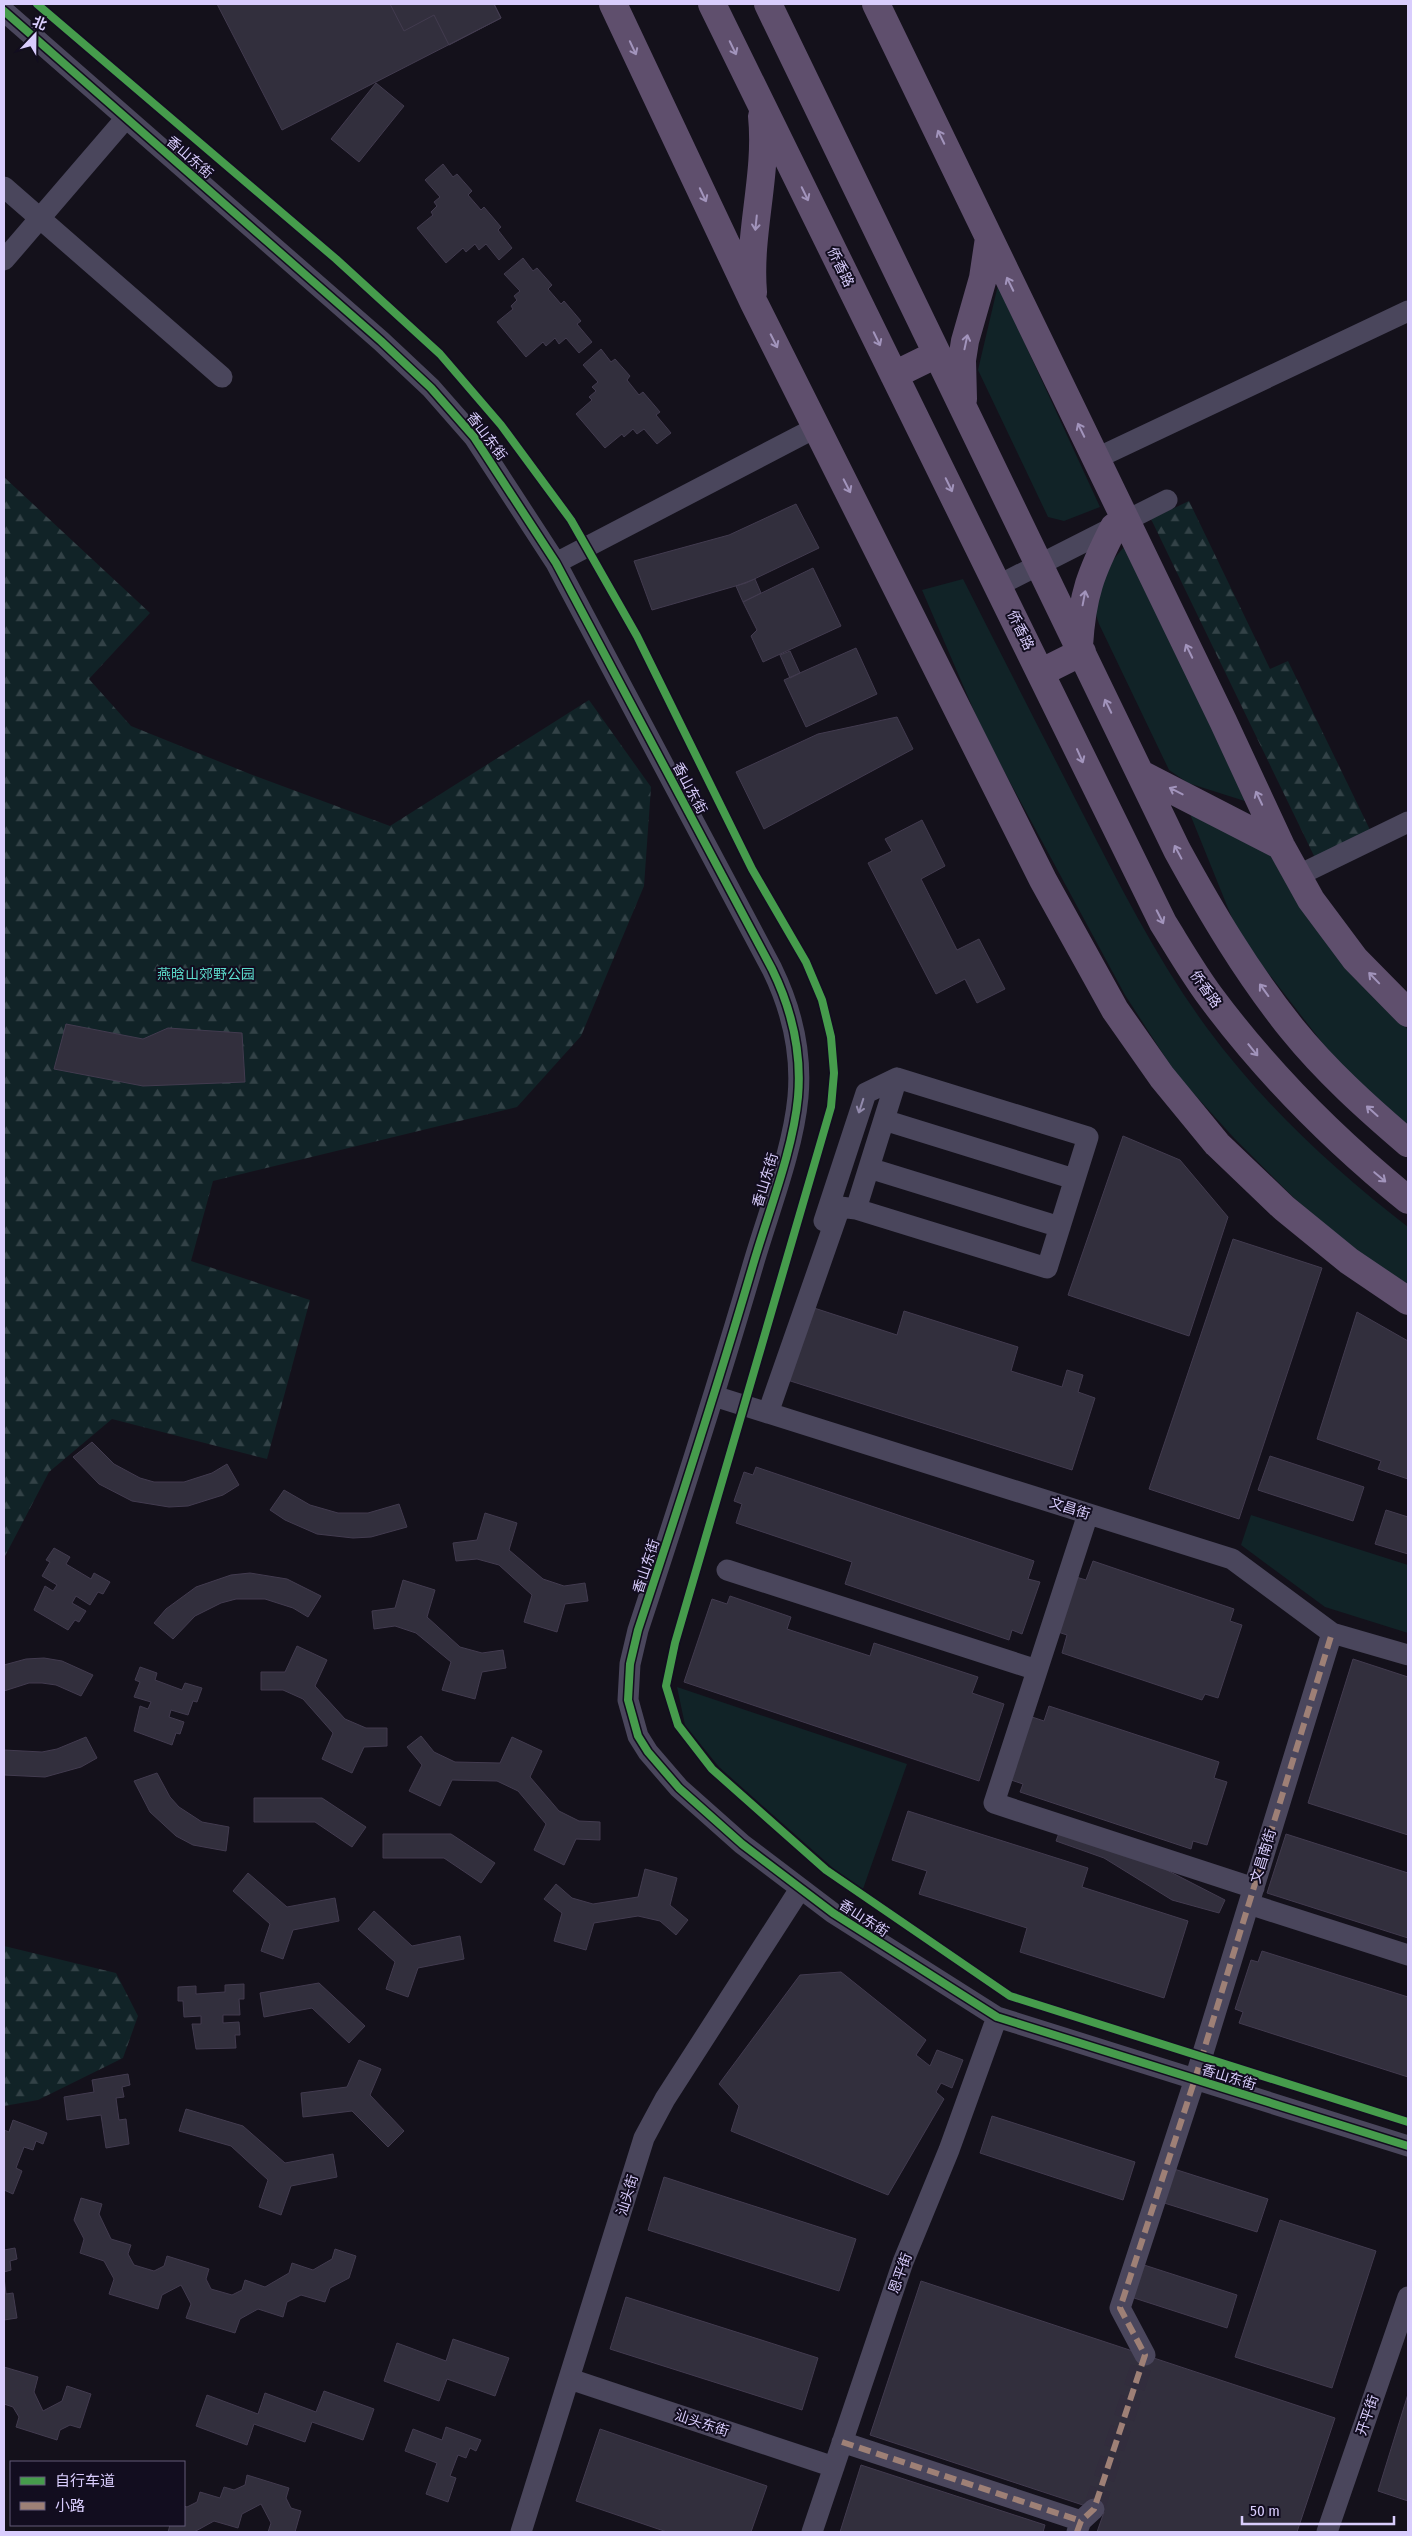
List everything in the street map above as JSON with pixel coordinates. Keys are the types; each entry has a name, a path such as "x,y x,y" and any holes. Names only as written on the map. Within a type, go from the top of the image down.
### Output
{"main road":[{"path":"613,4 754,303 1043,880 1115,1010 1162,1077 1218,1144 1284,1208 1349,1261 1408,1301"},
{"name":"侨香路","path":"712,4 1042,672 1088,774 1163,923 1209,995 1269,1070 1323,1127 1408,1200"},
{"path":"768,4 1177,850 1210,910 1247,967 1292,1029 1340,1082 1408,1143"},
{"path":"876,4 1095,460 1120,524 1281,846 1311,900 1355,959 1408,1013"},
{"path":"754,303 753,253 764,155 761,105"},
{"path":"963,408 964,351 983,278 989,238"},
{"path":"894,375 937,354"},
{"path":"1080,649 1081,615 1086,587 1120,524"},
{"path":"1042,672 1080,649"},
{"path":"1141,774 1281,846"}],"street":[{"name":"香山东街","path":"4,11 381,341 431,388 469,430 556,563 772,969 789,1010 798,1049 798,1098 789,1143 714,1396 633,1648 628,1681 628,1700 638,1736 661,1768 679,1788 742,1844 800,1889 998,2017 1408,2146"},
{"path":"4,260 126,118"},
{"path":"4,187 222,377"},
{"path":"1095,460 1408,311"},
{"path":"556,563 817,427"},
{"path":"998,585 1167,500"},
{"path":"1297,876 1408,822"},
{"path":"856,1209 897,1078"},
{"path":"897,1078 1088,1137 1047,1268 856,1209 840,1207 764,1412 866,1093 897,1078"},
{"path":"884,1120 1074,1179"},
{"path":"869,1168 1060,1227"},
{"name":"文昌街","path":"714,1396 1232,1559 1332,1633 1408,1656"},
{"path":"1088,1514 994,1803 1408,1955"},
{"path":"727,1570 1037,1670"},
{"name":"文昌南街","path":"1144,2355 1120,2308 1195,2079 1332,1633"},
{"name":"汕头街","path":"521,2532 644,2138 664,2100 800,1889"},
{"name":"恩平街","path":"812,2532 902,2262 949,2150 998,2017"},
{"name":"开平街","path":"1327,2532 1408,2297"},
{"name":"汕头东街","path":"570,2379 834,2467"},
{"path":"842,2442 1084,2520"}],"green space":[{"path":"998,285 1100,507 1064,521 1048,517 978,370"},
{"name":"燕晗山郊野公园","path":"4,477 150,613 89,679 131,726 250,774 390,826 589,700 651,787 644,886 581,1036 517,1107 213,1181 191,1261 310,1300 267,1459 112,1419 49,1472 4,1558"},
{"path":"1189,501 1270,669 1288,661 1372,834 1316,860 1151,519"},
{"path":"1124,547 1251,803 1188,783 1169,770 1095,612 1096,596 1101,581 1109,566"},
{"path":"963,579 1112,869 1172,977 1207,1028 1276,1110 1326,1159 1408,1227 1408,1287 1371,1264 1294,1198 1234,1138 1176,1074 1125,995 984,734 922,590"},
{"path":"1190,814 1278,855 1408,1030 1408,1127 1358,1083 1324,1045 1262,965 1234,923"},
{"path":"1251,1515 1408,1565 1408,1633 1325,1607 1241,1545"},
{"path":"677,1687 907,1764 863,1889 834,1869 719,1767 685,1725"},
{"path":"4,1946 116,1973 138,2016 123,2058 38,2100 4,2106"}],"building":[{"path":"217,4 494,4 501,18 282,130"},
{"path":"390,4 494,4 501,18 449,45 434,15 404,31"},
{"path":"376,83 404,106 359,162 331,139"},
{"path":"443,164 453,177 457,174 472,191 468,195 481,210 484,207 501,227 498,230 512,248 499,260 486,244 479,250 475,244 466,252 463,248 446,263 417,228 433,215 431,212 437,206 434,202 440,197 425,180"},
{"path":"523,258 533,271 537,268 552,285 548,289 561,304 564,301 581,321 577,324 592,342 579,353 566,338 559,344 555,338 546,346 543,342 526,357 497,322 513,309 511,306 517,300 514,296 520,291 504,274"},
{"path":"601,349 611,362 615,359 630,376 627,380 639,395 643,392 660,412 656,415 671,433 657,444 644,429 637,434 633,429 624,437 622,434 605,448 576,414 592,400 589,397 596,391 592,387 598,382 583,365"},
{"path":"796,504 819,548 746,583 652,610 634,561 729,535"},
{"path":"813,568 841,626 763,662 751,636 757,630 743,602"},
{"path":"755,579 761,593 743,602 736,586"},
{"path":"856,648 877,694 806,727 784,680"},
{"path":"790,651 800,673 790,678 780,655"},
{"path":"897,717 913,749 764,829 736,772 818,734"},
{"path":"922,820 945,866 921,879 957,950 979,939 1005,989 977,1003 965,979 936,994 868,863 892,851 885,839"},
{"path":"66,1024 143,1039 168,1028 242,1033 245,1082 143,1086 54,1069"},
{"path":"1123,1136 1180,1160 1228,1217 1189,1336 1068,1295"},
{"path":"1233,1239 1322,1268 1239,1519 1149,1489"},
{"path":"808,1306 897,1335 904,1311 1018,1347 1011,1371 1062,1387 1067,1370 1083,1375 1078,1392 1095,1398 1072,1470 784,1379"},
{"path":"1357,1312 1408,1341 1408,1479 1378,1469 1381,1461 1317,1439"},
{"path":"92,1442 114,1464 140,1478 154,1482 184,1482 212,1473 227,1464 239,1485 223,1495 188,1506 169,1507 132,1501 99,1484 73,1457"},
{"path":"1270,1456 1364,1487 1353,1521 1258,1490"},
{"path":"756,1467 1034,1561 1028,1579 1040,1582 1022,1634 1012,1630 1009,1640 845,1584 852,1562 736,1523 742,1504 734,1501 744,1472 753,1475"},
{"path":"284,1490 310,1505 338,1513 368,1513 399,1504 407,1527 371,1537 353,1538 317,1534 285,1520 270,1510"},
{"path":"1386,1510 1408,1517 1408,1554 1375,1544"},
{"path":"485,1513 517,1523 509,1550 543,1579 564,1586 585,1583 588,1601 565,1604 557,1632 524,1622 532,1595 499,1565 477,1559 456,1561 453,1543 477,1540"},
{"path":"54,1548 70,1557 66,1564 91,1579 94,1573 110,1582 103,1594 98,1592 90,1605 76,1596 72,1603 86,1611 79,1622 75,1620 68,1630 34,1610 45,1586 53,1591 57,1585 42,1576 50,1562 46,1560"},
{"path":"1093,1561 1234,1609 1230,1621 1242,1625 1218,1698 1205,1694 1202,1700 1062,1653 1067,1635 1058,1632 1076,1577 1086,1580"},
{"path":"250,1573 287,1579 321,1596 308,1617 293,1608 265,1599 236,1599 221,1603 195,1616 173,1639 154,1623 166,1609 196,1587 231,1575"},
{"path":"403,1580 435,1590 427,1617 460,1647 482,1653 503,1650 506,1668 482,1672 475,1699 442,1690 451,1662 416,1633 395,1626 374,1629 372,1611 395,1608"},
{"path":"730,1596 791,1617 787,1629 870,1656 874,1643 978,1677 972,1693 1004,1704 979,1781 684,1682 712,1599 727,1604"},
{"path":"297,1646 327,1660 315,1686 345,1719 366,1728 387,1728 387,1746 364,1747 352,1773 322,1759 333,1733 303,1699 283,1690 261,1690 261,1672 285,1672"},
{"path":"44,1658 62,1661 93,1675 81,1696 56,1685 42,1683 29,1683 4,1691 4,1665 26,1659"},
{"path":"1353,1659 1408,1677 1408,1835 1308,1803"},
{"path":"140,1667 157,1673 155,1680 182,1690 185,1683 202,1688 197,1702 193,1701 188,1715 171,1710 169,1717 184,1722 180,1734 176,1733 172,1745 134,1731 140,1706 148,1709 151,1702 134,1697 140,1682 135,1680"},
{"path":"1049,1706 1219,1762 1214,1778 1227,1782 1207,1845 1193,1841 1191,1849 1020,1792 1023,1784 1008,1779 1029,1716 1044,1721"},
{"path":"421,1736 434,1752 455,1762 500,1763 512,1737 542,1751 530,1777 559,1811 579,1821 600,1822 600,1840 576,1839 564,1865 534,1850 546,1824 518,1791 497,1781 452,1780 440,1806 409,1791 422,1765 407,1747"},
{"path":"86,1737 97,1758 81,1767 45,1777 4,1775 4,1750 42,1752 57,1749"},
{"path":"157,1773 170,1797 179,1807 202,1822 229,1827 226,1851 193,1845 176,1836 150,1812 134,1781"},
{"path":"254,1798 322,1798 366,1827 352,1847 315,1822 254,1822"},
{"path":"908,1811 1088,1868 1082,1887 1188,1921 1164,1998 1020,1952 1027,1928 919,1894 927,1871 892,1860"},
{"path":"1059,1833 1151,1862 1225,1900 1219,1913 1172,1900 1104,1858 1056,1841"},
{"path":"383,1834 451,1834 495,1863 481,1883 444,1858 383,1858"},
{"path":"1286,1834 1408,1873 1408,1938 1267,1893"},
{"path":"645,1869 677,1878 670,1905 688,1920 676,1935 660,1921 638,1916 594,1923 586,1950 554,1941 562,1913 544,1899 556,1884 572,1898 593,1904 638,1897"},
{"path":"248,1873 287,1907 335,1898 339,1921 293,1930 283,1959 261,1951 270,1924 233,1891"},
{"path":"374,1911 412,1946 460,1936 464,1959 418,1968 408,1997 386,1989 395,1962 358,1929"},
{"path":"1262,1951 1408,1997 1408,2077 1239,2023 1243,2012 1235,2009 1251,1960 1258,1962"},
{"path":"841,1972 926,2040 916,2055 930,2066 937,2050 963,2060 952,2088 941,2083 936,2092 944,2099 888,2195 731,2131 739,2106 719,2084 800,1975"},
{"path":"319,1983 365,2026 349,2043 312,2008 264,2017 260,1993"},
{"path":"244,1984 244,1999 239,1999 240,2015 223,2015 223,2023 239,2022 240,2035 235,2035 236,2048 196,2049 192,2024 201,2024 201,2016 184,2017 183,2001 178,2001 178,1987 196,1986 196,1994 225,1992 225,1985"},
{"path":"359,2060 381,2069 370,2095 404,2131 388,2147 352,2111 303,2117 301,2093 347,2087"},
{"path":"128,2074 130,2085 122,2087 124,2097 116,2098 119,2120 126,2119 129,2144 106,2148 101,2115 67,2120 64,2097 94,2092 92,2080"},
{"path":"186,2109 243,2126 285,2163 333,2154 337,2177 291,2186 281,2215 259,2207 268,2180 231,2146 179,2131"},
{"path":"992,2116 1135,2162 1123,2200 980,2153"},
{"path":"13,2120 47,2133 43,2144 36,2141 33,2150 24,2147 16,2168 22,2171 13,2194 4,2190 4,2130 9,2132"},
{"path":"1171,2168 1268,2199 1257,2232 1161,2202"},
{"path":"664,2177 856,2239 839,2291 648,2230"},
{"path":"81,2198 102,2204 99,2214 111,2239 131,2245 128,2254 134,2265 154,2271 164,2266 167,2256 209,2269 206,2279 211,2289 232,2295 242,2290 245,2280 265,2287 289,2273 292,2263 313,2270 332,2259 335,2249 356,2256 349,2278 330,2288 325,2302 301,2295 287,2302 283,2317 258,2309 240,2319 235,2333 186,2318 191,2304 181,2285 162,2295 158,2309 109,2294 114,2279 104,2261 80,2253 84,2239 74,2220"},
{"path":"1280,2220 1376,2251 1332,2388 1235,2357"},
{"path":"15,2248 17,2259 10,2261 11,2270 4,2272 4,2250"},
{"path":"1141,2264 1237,2295 1227,2328 1131,2297"},
{"path":"4,2277 6,2294 13,2293 17,2318 4,2320"},
{"path":"921,2281 1335,2418 1297,2532 1097,2532 1104,2512 870,2435"},
{"path":"626,2297 818,2358 802,2410 610,2349"},
{"path":"453,2339 509,2358 495,2396 447,2379 439,2401 384,2381 397,2343 446,2361"},
{"path":"4,2367 38,2377 34,2392 43,2411 62,2401 67,2386 91,2394 80,2428 70,2425 60,2430 57,2440 16,2427 19,2417 13,2407 4,2404"},
{"path":"324,2391 374,2409 363,2440 312,2422 305,2442 254,2424 247,2445 196,2426 207,2395 258,2414 265,2393 316,2412"},
{"path":"1408,2394 1408,2501 1378,2491"},
{"path":"446,2427 481,2440 476,2451 470,2448 466,2458 458,2455 450,2476 456,2478 448,2502 426,2494 437,2463 405,2451 413,2429 442,2440"},
{"path":"600,2429 767,2486 751,2532 667,2532 576,2501"},
{"path":"861,2465 1045,2525 1043,2532 840,2532"},
{"path":"247,2475 289,2488 286,2498 291,2508 301,2511 295,2532 268,2532 271,2523 261,2504 242,2514 238,2528 214,2521 194,2532 168,2532 170,2526 185,2526 185,2506 197,2502 200,2492 220,2498 224,2487 234,2490 245,2485"}],"tunnel":[{"path":"1094,2509 1145,2355"}],"marked path":[{"path":"1077,2532 1081,2521 1094,2509 1145,2355 1120,2308 1195,2079 1332,1633"},
{"path":"842,2442 1081,2521"}],"cycle path":[{"path":"37,4 336,259 440,354 501,425 571,520 637,636 752,869 806,962 822,1000 831,1037 834,1073 831,1107 675,1643 666,1686 678,1725 712,1769 826,1870 1010,1996 1408,2122"},
{"path":"4,11 381,341 431,388 474,437 556,563 772,969 785,1000 797,1047 799,1080 791,1139 711,1403 638,1630 630,1664 628,1700 638,1736 648,1752 679,1788 742,1844 833,1913 997,2017 1408,2146"}]}
